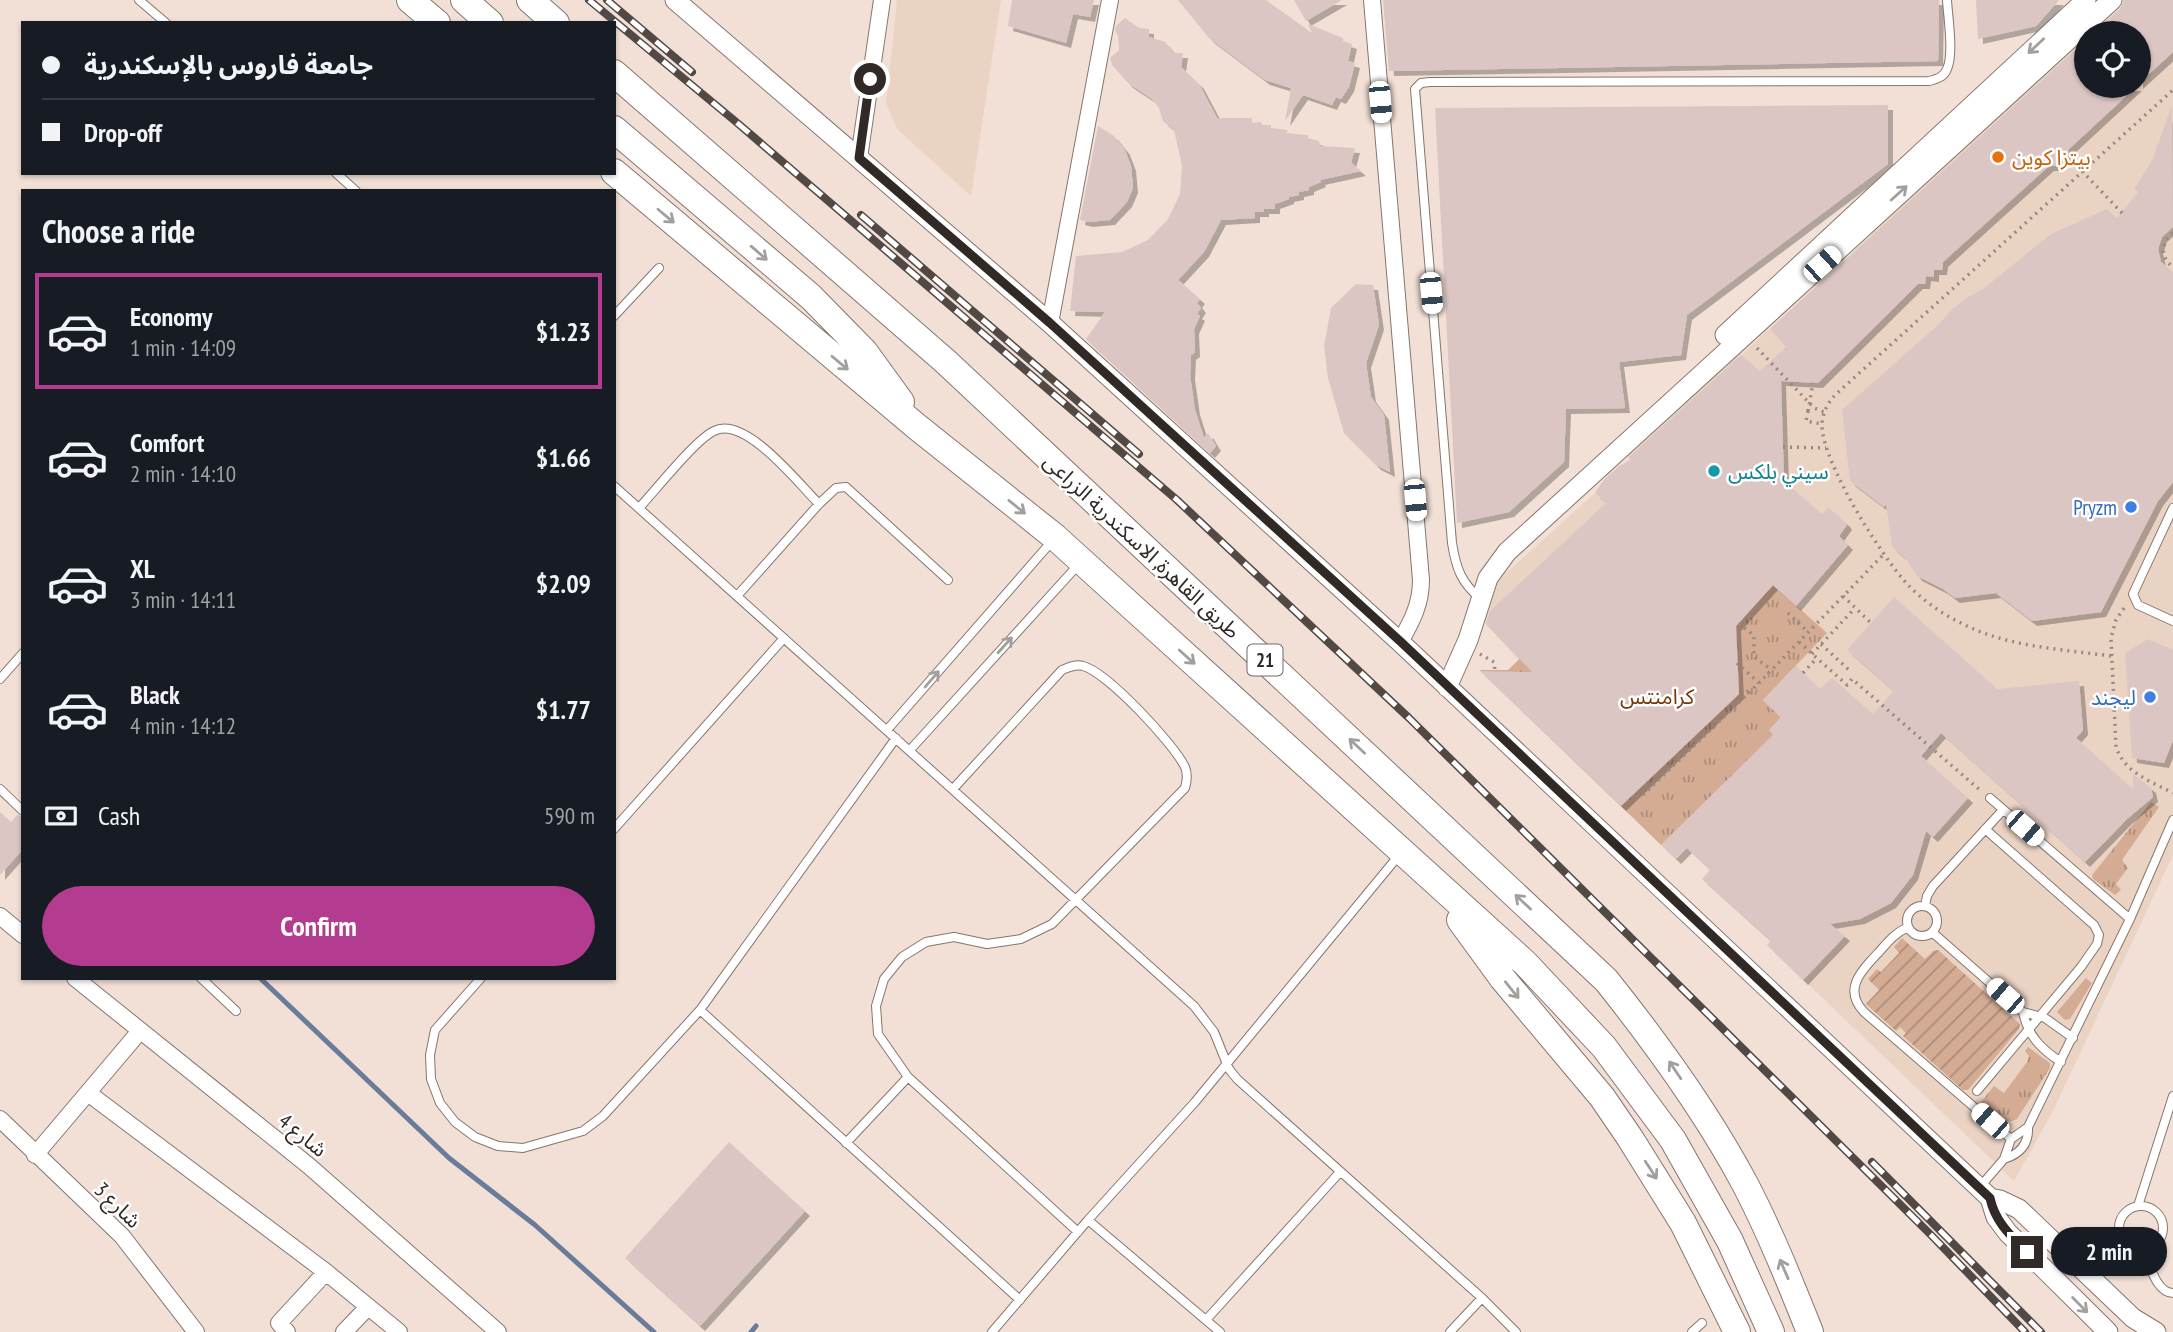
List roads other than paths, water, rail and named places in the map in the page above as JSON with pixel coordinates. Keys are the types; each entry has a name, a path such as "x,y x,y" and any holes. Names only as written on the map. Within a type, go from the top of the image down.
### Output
{"highway":[{"path":"410,0 435,21"},
{"path":"464,0 488,21"},
{"path":"530,0 554,21"},
{"name":"طريق القاهرة, الاسكندرية الزراعى","path":"616,75 945,361 1606,980 1661,1049 1720,1140 1768,1231 1810,1332"},
{"path":"616,131 839,323 883,375 916,426"},
{"name":"21","path":"616,174 916,426 1055,537 1525,963 1566,1004 1640,1093 1673,1140 1735,1251 1771,1332"},
{"path":"1429,876 1503,979 1602,1097 1657,1180 1707,1267 1737,1332"}],"street":[{"path":"675,0 1050,323 1401,642 1984,1193 2001,1226 2108,1332"},
{"path":"859,158 882,0"},
{"path":"1050,323 1110,0"},
{"path":"1371,0 1422,580 1421,598 1401,642"},
{"path":"1442,682 1468,640 1475,595 1507,552 2086,0"},
{"path":"1735,334 2112,0"},
{"path":"0,916 21,933"},
{"name":"شارع 4","path":"77,980 309,1166 498,1332"},
{"path":"35,1155 140,1031"},
{"path":"88,1093 326,1272 399,1332"},
{"name":"شارع 3","path":"0,1119 122,1236 196,1332"},
{"path":"1984,1193 2018,1209 2133,1318 2156,1332"},
{"path":"2047,1271 2066,1254"},
{"path":"283,1331 279,1323 326,1272"},
{"path":"344,1332 368,1307"}],"lane":[{"path":"139,0 151,3 164,21"},
{"path":"1475,595 1457,571 1452,543 1415,89 1421,83 1430,82 1929,81 1940,78 1947,70 1947,0"},
{"path":"338,175 354,189"},
{"path":"616,314 659,268"},
{"path":"639,508 701,441 715,430 730,429 752,436 819,504"},
{"path":"737,596 819,504 836,488 846,487 948,580"},
{"path":"616,488 1199,1012 1214,1032 1226,1062 1237,1079 1482,1298 1516,1332"},
{"path":"2173,508 2135,588 2134,600 2143,608 2173,621"},
{"path":"887,730 1055,537"},
{"path":"910,750 1082,561"},
{"path":"616,827 784,638"},
{"path":"0,679 21,655"},
{"path":"953,789 1062,670 1075,665 1082,666 1115,689 1163,737 1184,765 1187,782 1185,788 1052,924 1021,939 987,944 954,937 926,942 902,957 884,979 876,1006 878,1034 908,1077 1078,1232"},
{"path":"479,980 435,1030 429,1055 431,1079 440,1103 455,1122 475,1137 498,1146 523,1148 583,1131 603,1116 700,1010 896,738"},
{"path":"0,789 21,809"},
{"path":"1990,798 2130,919"},
{"path":"1925,905 1929,890 2003,810"},
{"path":"2004,1159 2023,1148 2028,1127 2130,919 2173,820"},
{"path":"1977,1091 2097,944 2099,932 1985,829"},
{"path":"992,1332 1088,1220 1160,1143 1402,852"},
{"path":"1925,905 1931,908 1938,923 1933,932 1916,935 1908,928 1907,916 1910,911 1925,905"},
{"path":"1908,928 1894,936 1860,972 1854,984 1856,1002 1864,1012 2011,1139"},
{"path":"1933,932 2023,1012 2040,1015 2073,1038"},
{"path":"203,980 236,1011"},
{"path":"700,1010 1020,1300"},
{"path":"2023,1012 2028,1030 2040,1047 2061,1062"},
{"path":"846,1143 908,1077"},
{"path":"2138,1206 2173,1096"},
{"path":"1984,1193 2004,1159 2011,1139 2028,1127"},
{"path":"1206,1320 1340,1172"},
{"path":"2138,1206 2148,1207 2156,1213 2163,1231 2152,1247 2143,1251 2133,1250 2119,1236 2118,1226 2122,1217 2138,1206"},
{"path":"1088,1220 1220,1332"},
{"path":"2143,1251 2161,1289 2173,1293"},
{"path":"1450,1332 1482,1298"},
{"path":"1692,1332 1702,1323"}],"waterway":[{"path":"262,980 449,1158 535,1225 654,1332"},
{"path":"751,1332 756,1326"}],"railway":[{"path":"589,0 614,21"},
{"path":"607,0 692,72"},
{"path":"616,22 1177,500 1409,718 1931,1235 2025,1332"},
{"path":"861,215 1139,454"},
{"path":"1872,1162 2041,1332"}],"place":[{"name":"بيتزا كوين","path":"1998,157"},
{"name":"سيني بلكس","path":"1714,471"},
{"name":"Pryzm","path":"2131,507"},
{"name":"ليجند","path":"2150,697"}],"park label":[{"name":"كرامنتس","path":"1657,696"}]}
